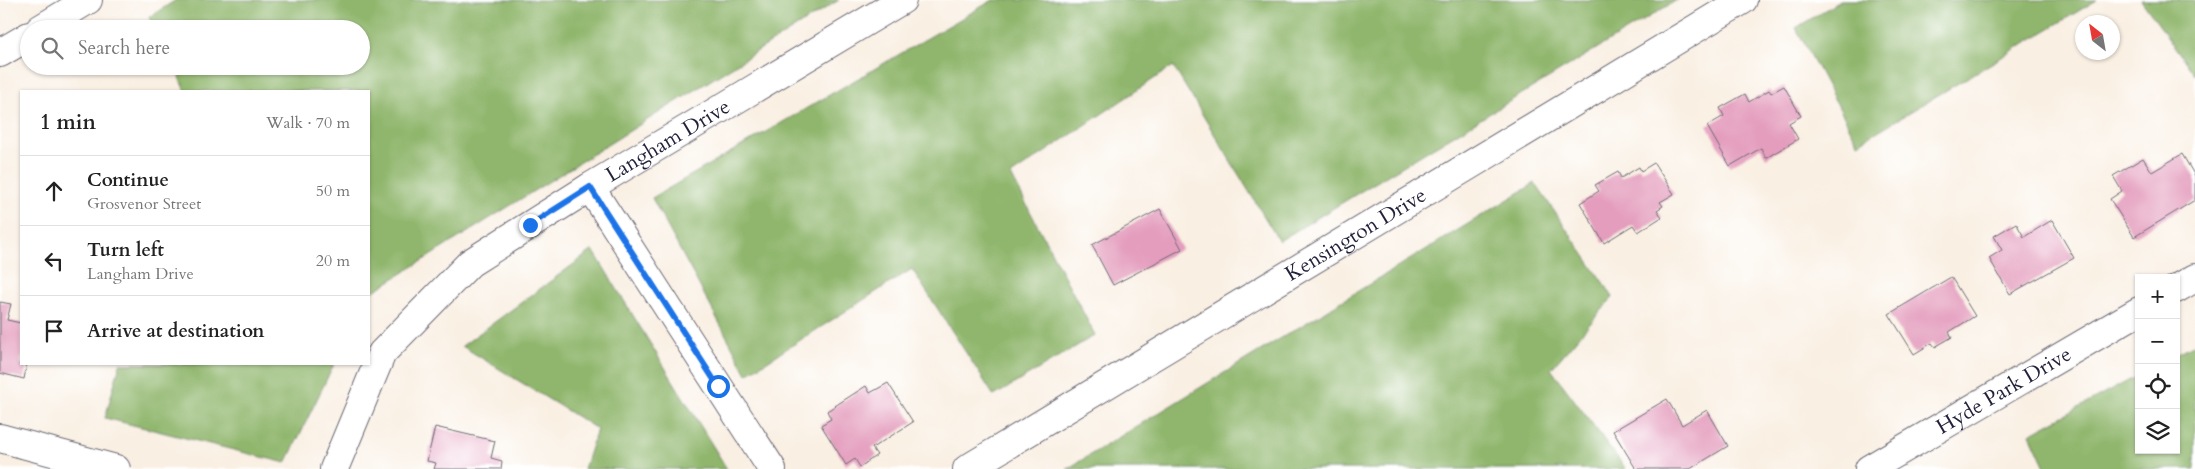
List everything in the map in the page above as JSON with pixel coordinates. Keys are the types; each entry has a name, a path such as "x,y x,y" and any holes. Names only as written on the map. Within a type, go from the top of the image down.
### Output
{"street":[{"path":"55,20 88,0"},
{"name":"Langham Drive","path":"334,469 382,353 470,263 590,187 902,0"},
{"name":"Kensington Drive","path":"967,469 1743,0"},
{"path":"0,53 20,41"},
{"path":"590,187 772,469"},
{"path":"2180,287 2195,278"},
{"name":"Hyde Park Drive","path":"1869,469 2135,313"},
{"path":"0,438 116,469"}],"green space":[{"path":"176,0 839,0 370,293 370,90 186,90 178,75 370,75 370,20 150,20 149,17"},
{"path":"993,0 1677,0 1279,241 1173,66 1011,175 1095,335 994,396 912,269 747,374 652,198"},
{"path":"1841,0 2097,0 1858,143 1796,28"},
{"path":"2141,0 2195,0 2195,75"},
{"path":"1535,183 1613,297 1551,369 1626,469 1067,469"},
{"path":"593,250 727,469 584,469 597,429 462,346"},
{"path":"2195,344 2195,469 2046,469 2030,434 2135,377 2135,454 2180,454 2180,352"},
{"path":"120,365 334,365 286,463 105,418"}],"building":[{"path":"1784,86 1801,116 1789,123 1798,139 1766,158 1761,148 1730,166 1707,126 1724,116 1720,108 1745,94 1749,102 1769,90 1771,93"},
{"path":"2182,154 2195,176 2195,200 2134,237 2110,199 2122,191 2113,176 2143,158 2152,172"},
{"path":"1654,163 1674,194 1660,202 1663,206 1657,210 1662,217 1638,232 1633,225 1604,243 1580,203 1599,191 1595,185 1618,172 1621,178 1639,167 1641,171"},
{"path":"1160,209 1182,249 1113,285 1092,245"},
{"path":"2052,220 2074,258 2010,294 1989,258 2002,250 1994,236 2016,223 2024,237"},
{"path":"1951,277 1975,316 1949,332 1952,337 1935,347 1932,343 1914,354 1889,314"},
{"path":"0,302 11,304 7,320 20,323 20,365 27,365 24,379 0,373"},
{"path":"888,383 913,422 872,448 877,455 860,467 855,459 846,465 821,425 831,419 827,411 866,386 870,393"},
{"path":"1667,399 1682,425 1707,410 1728,446 1690,469 1636,469 1613,431"},
{"path":"435,427 495,441 491,458 502,461 501,469 434,469 436,463 427,461"}],"route":[{"path":"530,225 590,187 718,386"}]}
